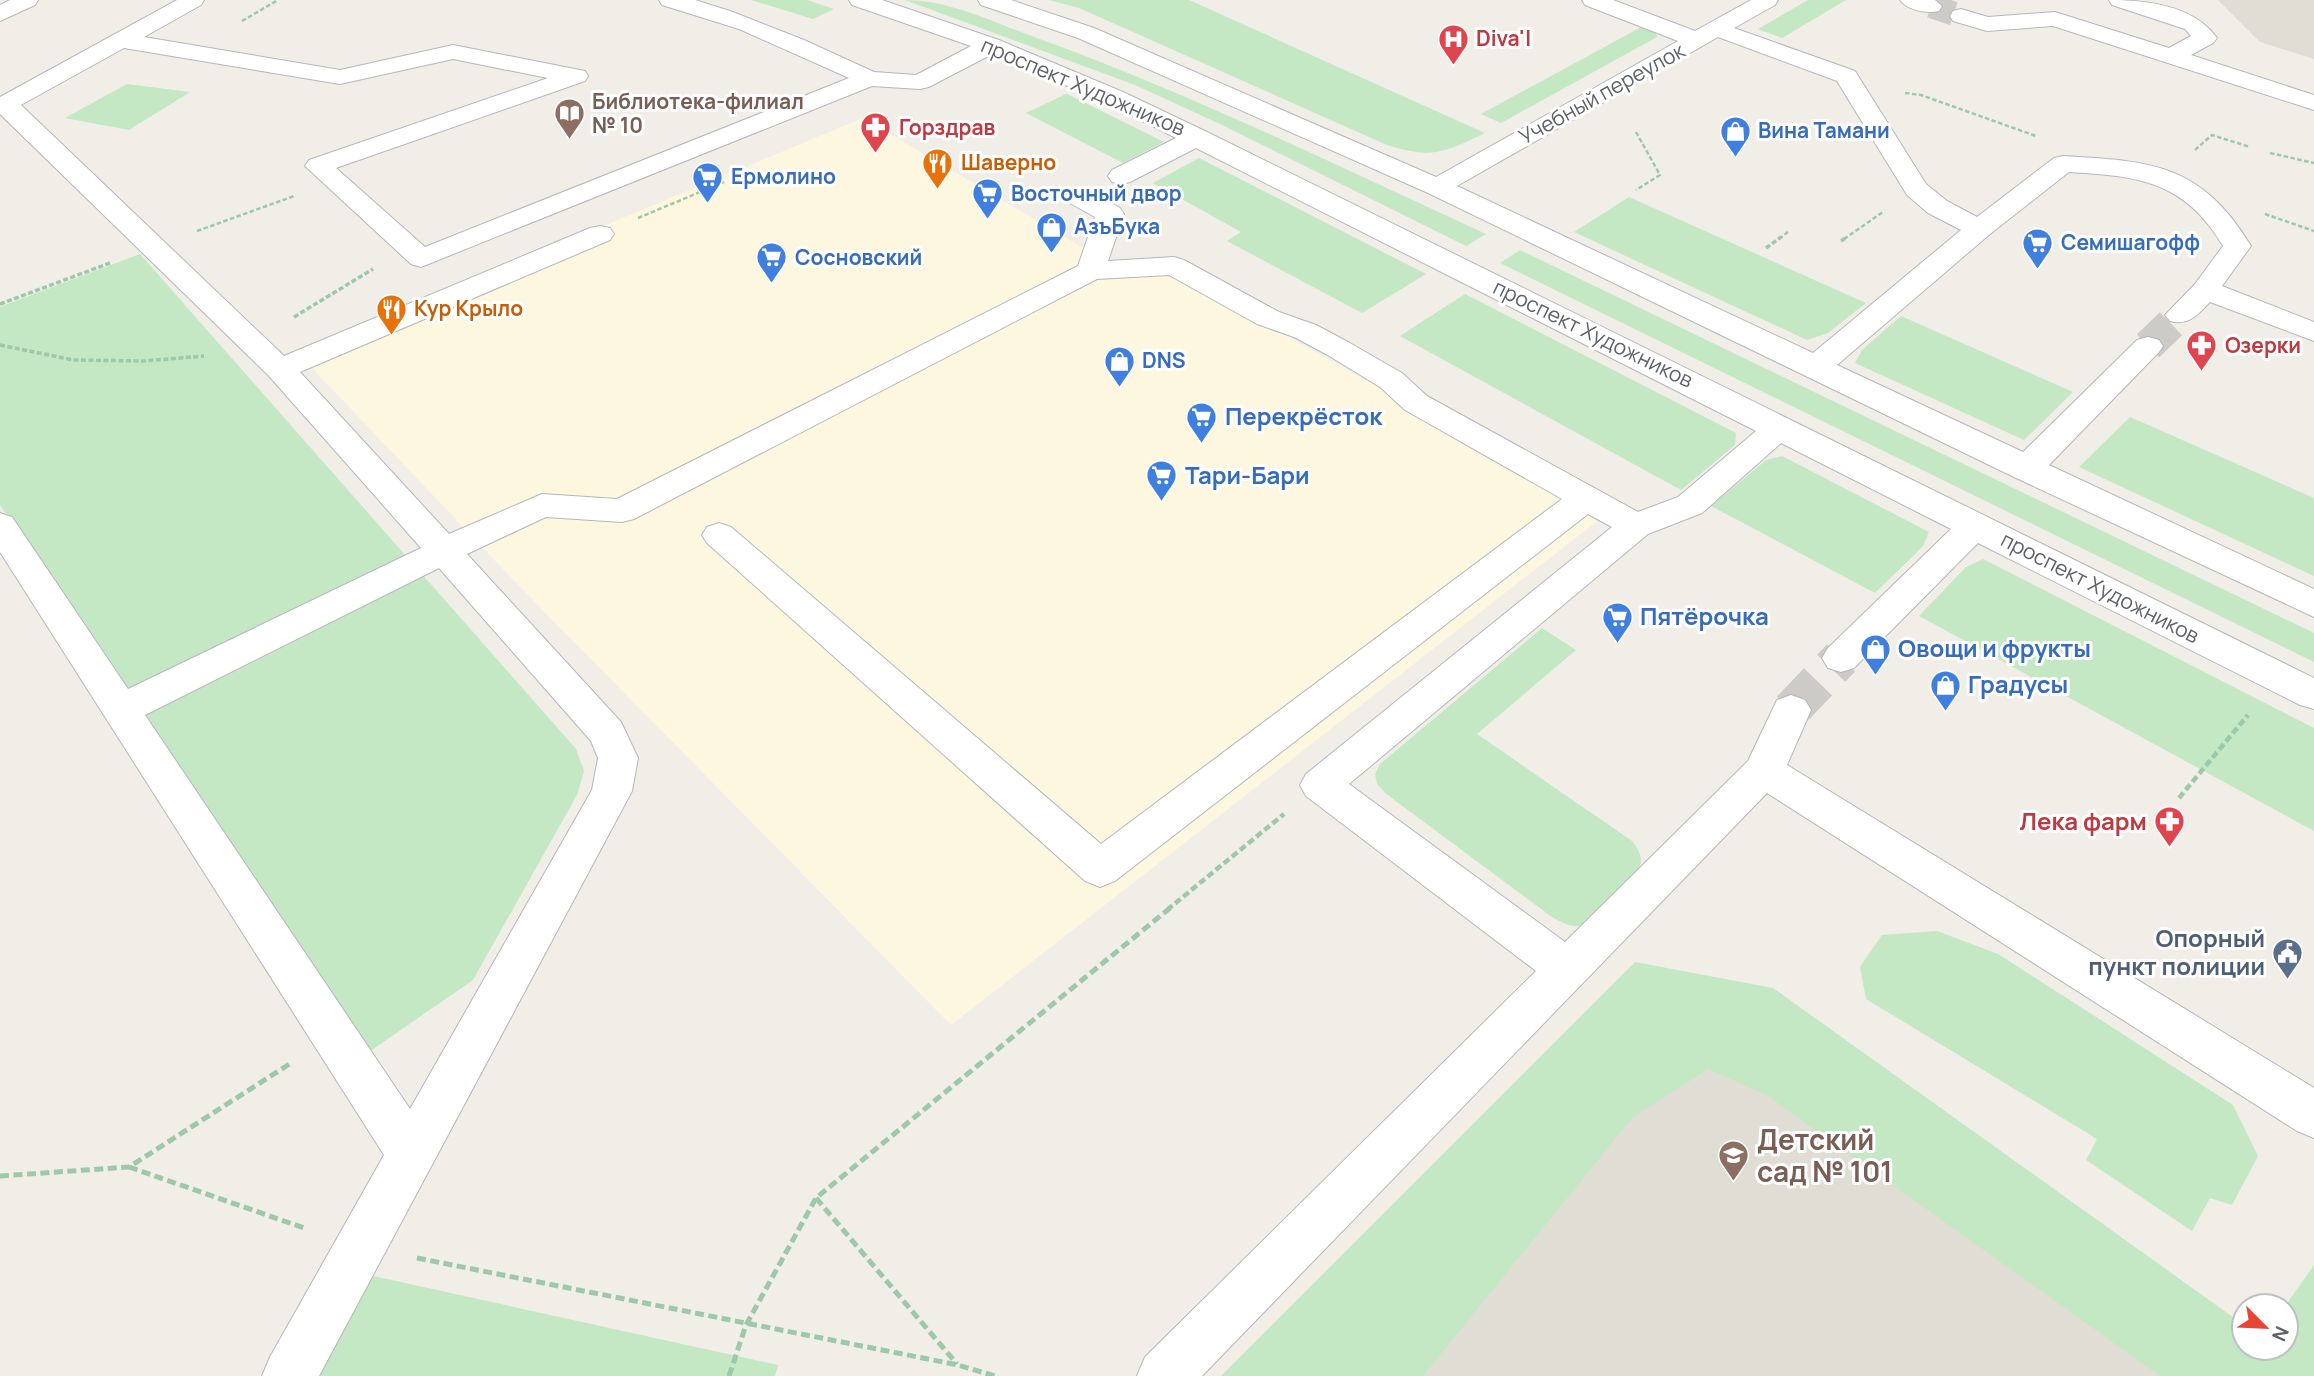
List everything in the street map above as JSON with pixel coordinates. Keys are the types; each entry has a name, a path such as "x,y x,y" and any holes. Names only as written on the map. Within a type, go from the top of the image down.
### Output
{"street":[{"path":"0,14 27,0"},
{"path":"193,0 3,106 154,246 280,369 607,733 618,758 612,792 289,1376"},
{"path":"670,0 781,36 869,79 920,82 991,46"},
{"name":"проспект Художников","path":"860,0 991,46 1115,97 1198,136 2314,695"},
{"name":"проспект Художников","path":"989,0 1086,33 1437,187 2314,604"},
{"path":"1593,0 1846,76 1916,189 1927,201 1980,229"},
{"name":"Учебный переулок","path":"1437,187 1767,0"},
{"path":"2120,0 2193,24 2205,38 2171,57"},
{"path":"1961,16 1987,24 2064,13 2171,57 2314,103"},
{"path":"121,40 340,77 453,52 576,76 318,166 421,258 869,79"},
{"path":"1121,176 1198,136"},
{"path":"1814,368 1980,229 2063,164 2126,167 2164,177 2194,192 2225,222 2237,246 2205,290 2179,315"},
{"path":"1078,196 1110,214 1091,271"},
{"path":"280,369 600,234"},
{"path":"120,710 542,505 622,511 1091,271 1174,266 1268,318 1305,331 1337,348 1391,380 1416,403 1636,526"},
{"path":"2205,290 2314,332"},
{"path":"2026,469 2148,346"},
{"path":"1568,969 1320,785 1636,526 1690,505 1780,427"},
{"path":"719,535 1100,869 1586,498"},
{"path":"0,525 411,1153"},
{"path":"1841,658 1975,525"},
{"path":"1164,1376 1764,771 1791,710"},
{"path":"1764,771 2314,1115"}],"path":[{"path":"1852,86 1921,95 2036,136"},
{"path":"1636,132 1660,175 1636,190"},
{"path":"2164,177 2212,135 2250,147"},
{"path":"2270,153 2314,163"},
{"path":"1766,248 1789,231"},
{"path":"0,304 154,246"},
{"path":"0,345 73,360 144,361 201,356 256,344"},
{"path":"2179,798 2248,715"},
{"path":"729,1376 746,1325 816,1198 1320,785"},
{"path":"129,1167 332,1036"},
{"path":"0,1176 129,1167 359,1247 958,1365 995,1376"},
{"path":"816,1198 958,1365"}],"shaded area":[{"path":"2218,0 2314,0 2314,59 2260,42"},
{"path":"863,118 1129,275 1172,271 1605,515 951,1025 521,588 298,353"},
{"name":"Детский сад № 101","path":"1648,972 2230,1339 2230,1362 2272,1362 2300,1376 1264,1376"}],"green space":[{"path":"751,0 807,0 834,9 813,19"},
{"path":"905,0 955,8 1094,60 1264,132 1486,234 1466,246 1220,124 1135,85"},
{"path":"1049,0 1189,0 1485,133 1437,152 1415,152 1387,145 1079,8"},
{"path":"1808,0 1846,0 1782,38 1758,29"},
{"path":"1645,25 1656,33 1657,37 1501,123 1481,114"},
{"path":"127,84 190,92 129,130 65,118"},
{"path":"1066,94 1164,142 1123,163 1026,113"},
{"path":"1199,158 1426,274 1362,313 1227,241 1241,232 1153,183"},
{"path":"1629,197 1866,303 1828,333 1807,340 1574,232"},
{"path":"1520,250 2314,633 2314,662 1500,263"},
{"path":"140,254 576,749 584,771 577,795 473,980 366,1054 0,505 0,307"},
{"path":"1465,294 1736,433 1735,445 1681,490 1400,336"},
{"path":"1901,316 2073,392 2024,440 1855,363 1862,350"},
{"path":"2130,417 2314,498 2314,576 2079,467"},
{"path":"1782,456 1929,532 1923,546 1875,593 1711,506 1766,460"},
{"path":"1983,559 2314,728 2314,831 1919,616 1966,567"},
{"path":"1542,628 1576,650 1477,734 1632,841 1638,850 1640,866 1631,880 1602,910 1578,926 1568,925 1552,917 1385,793 1377,784 1375,774 1380,764"},
{"path":"1937,931 1998,954 2233,1105 2258,1156 2232,1205 2210,1198 2192,1231 2086,1160 2097,1139 1866,999 1860,967 1882,935"},
{"path":"1635,962 1773,988 2230,1315 2230,1362 2300,1362 2300,1292 2295,1292 2314,1265 2314,1376 2160,1376 1768,1096 1708,1069 1632,1118 1423,1376 1221,1376"},
{"path":"355,1272 778,1365 775,1376 300,1376"}],"tunnel":[{"path":"1931,6 1961,16"},
{"path":"2148,346 2180,315"},
{"path":"1791,710 1841,658"}],"place":[{"name":"Diva'l","path":"1453,66"},
{"name":"Библиотека-филиал № 10","path":"569,141"},
{"name":"Горздрав","path":"876,155"},
{"name":"Вина Тамани","path":"1735,158"},
{"name":"Шаверно","path":"938,190"},
{"name":"Ермолино","path":"708,204"},
{"name":"Восточный двор","path":"988,221"},
{"name":"АзъБука","path":"1051,254"},
{"name":"Семишагофф","path":"2038,270"},
{"name":"Сосновский","path":"772,285"},
{"name":"Кур Крыло","path":"391,336"},
{"name":"Озерки","path":"2202,373"},
{"name":"DNS","path":"1119,388"},
{"name":"Перекрёсток","path":"1202,444"},
{"name":"Тари-Бари","path":"1162,503"},
{"name":"Пятёрочка","path":"1617,644"},
{"name":"Овощи и фрукты","path":"1875,676"},
{"name":"Градусы","path":"1945,712"},
{"name":"Лека фарм","path":"2170,849"},
{"name":"Опорный пункт полиции","path":"2288,980"},
{"name":"Детский сад № 101","path":"1734,1183"}]}
